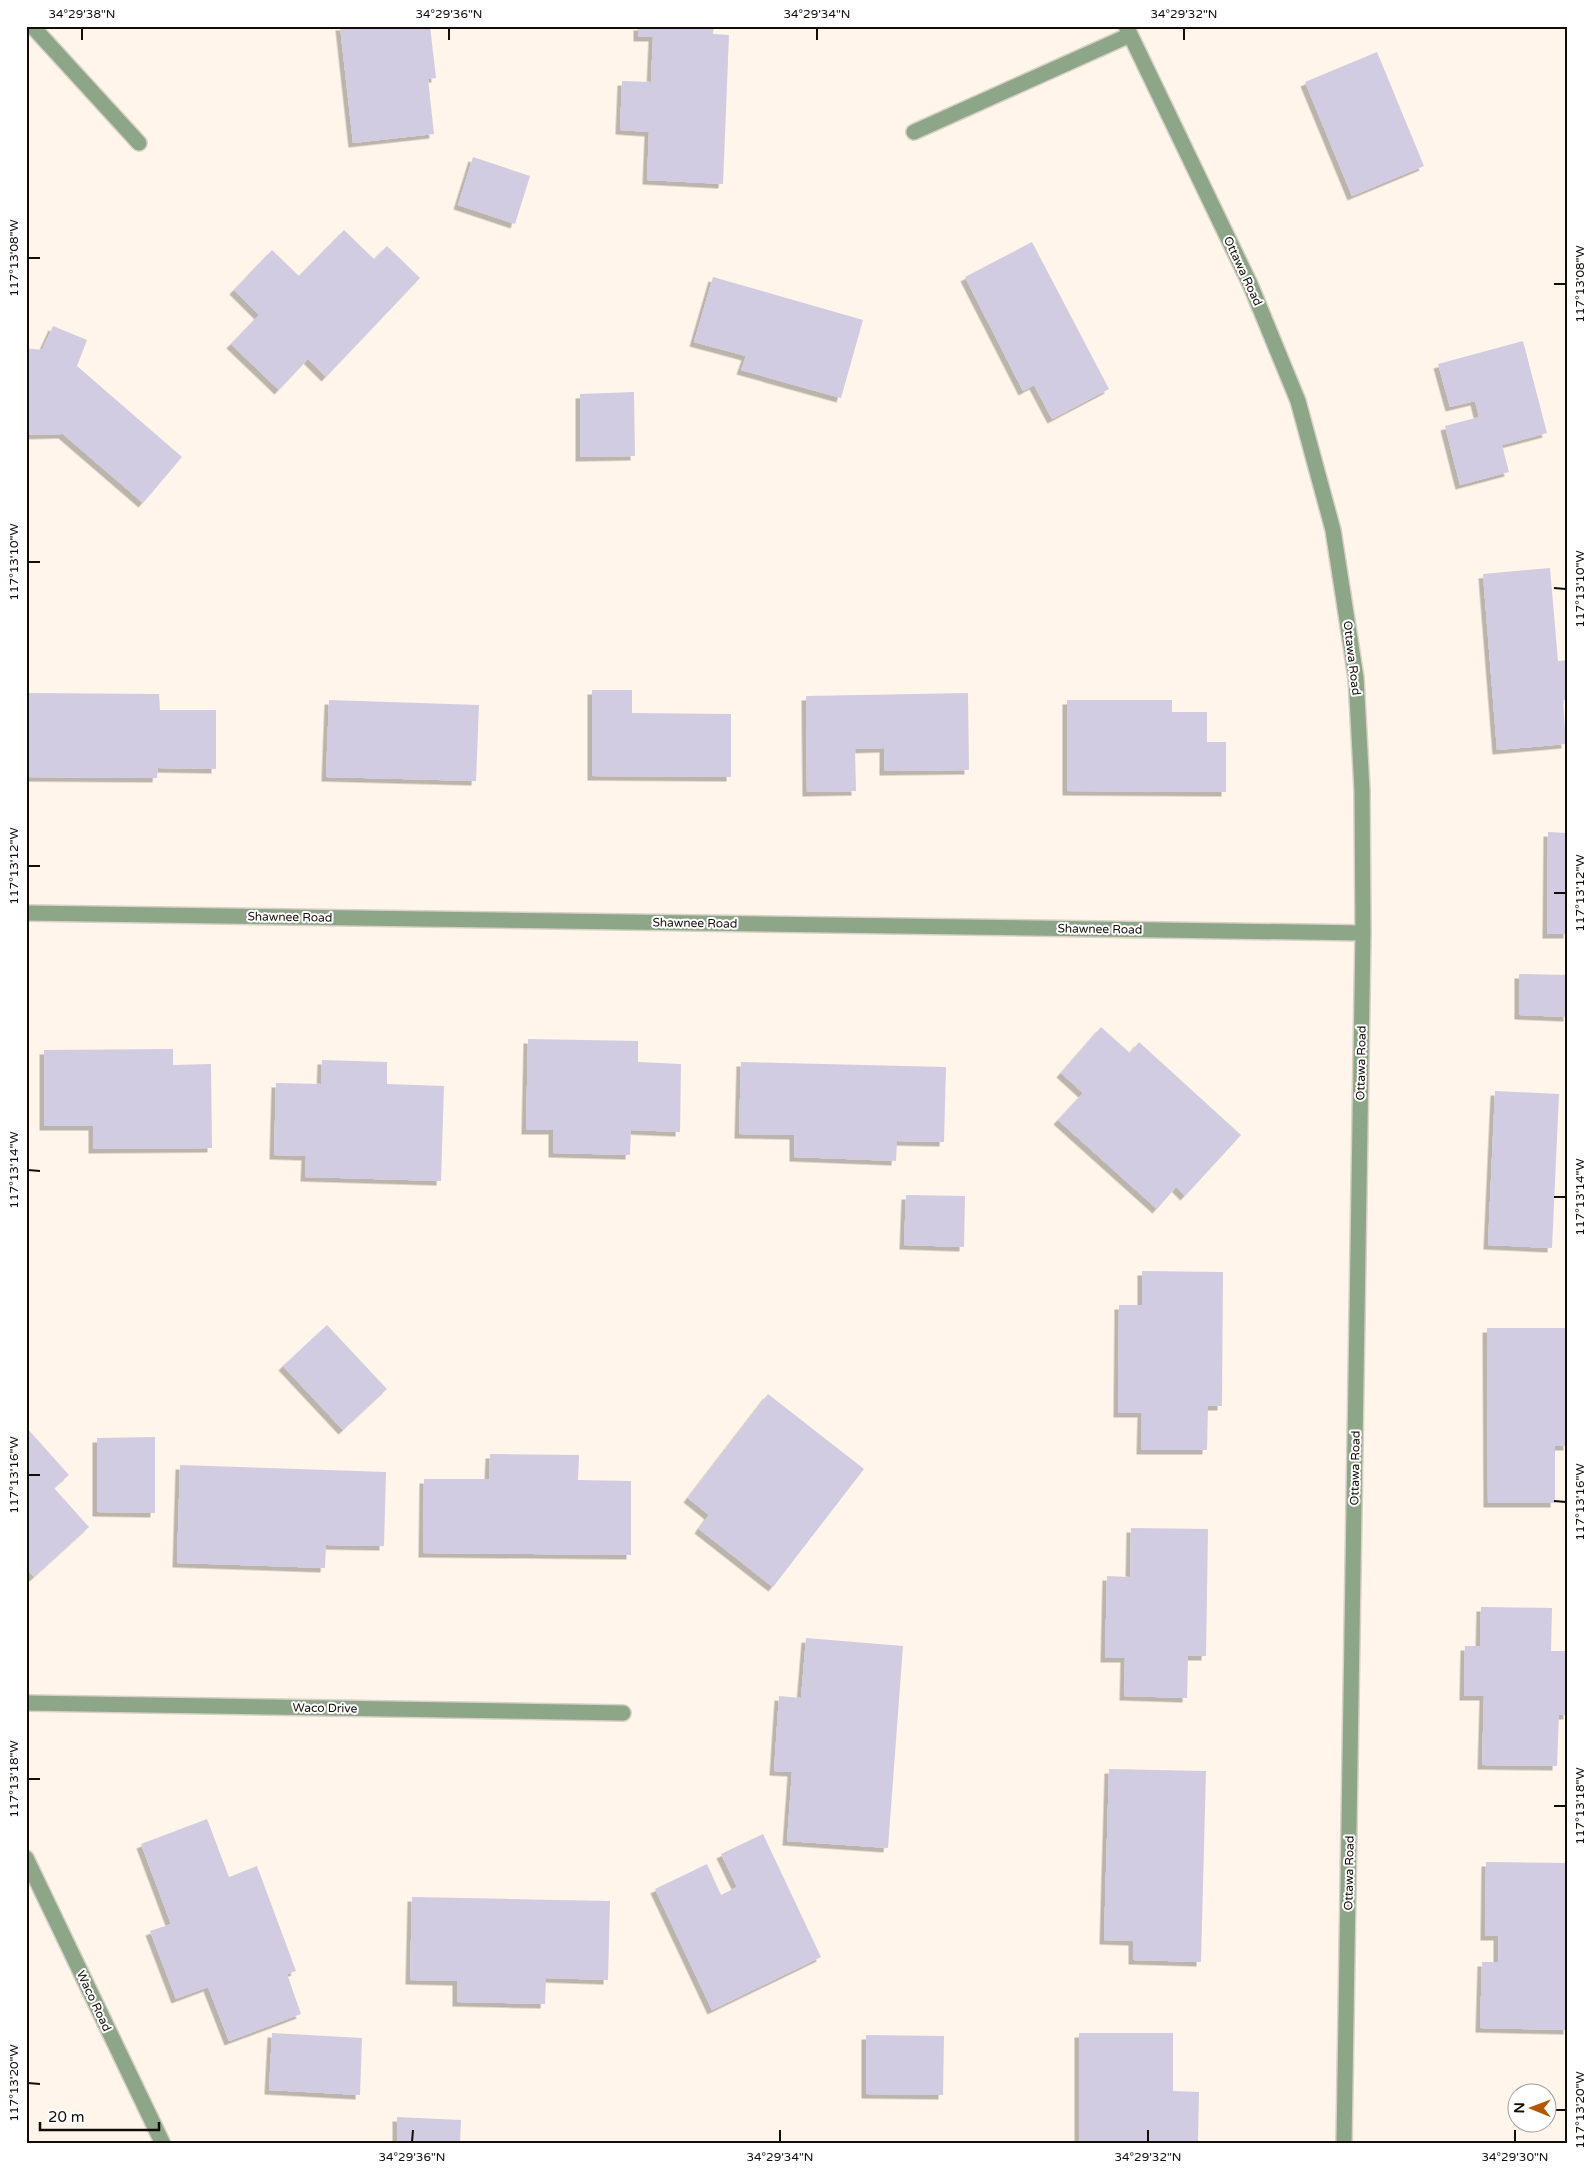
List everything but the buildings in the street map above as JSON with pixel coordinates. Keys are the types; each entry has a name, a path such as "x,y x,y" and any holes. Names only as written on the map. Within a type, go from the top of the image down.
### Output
{"street":[{"path":"32,26 139,143"},
{"path":"914,132 1128,31"},
{"name":"Ottawa Road","path":"1128,31 1250,284 1298,401 1333,530 1356,678 1362,790 1363,933 1344,2144"},
{"name":"Shawnee Road","path":"26,913 1363,933"},
{"name":"Waco Drive","path":"26,1703 623,1713"},
{"name":"Waco Road","path":"26,1858 163,2144"}]}
